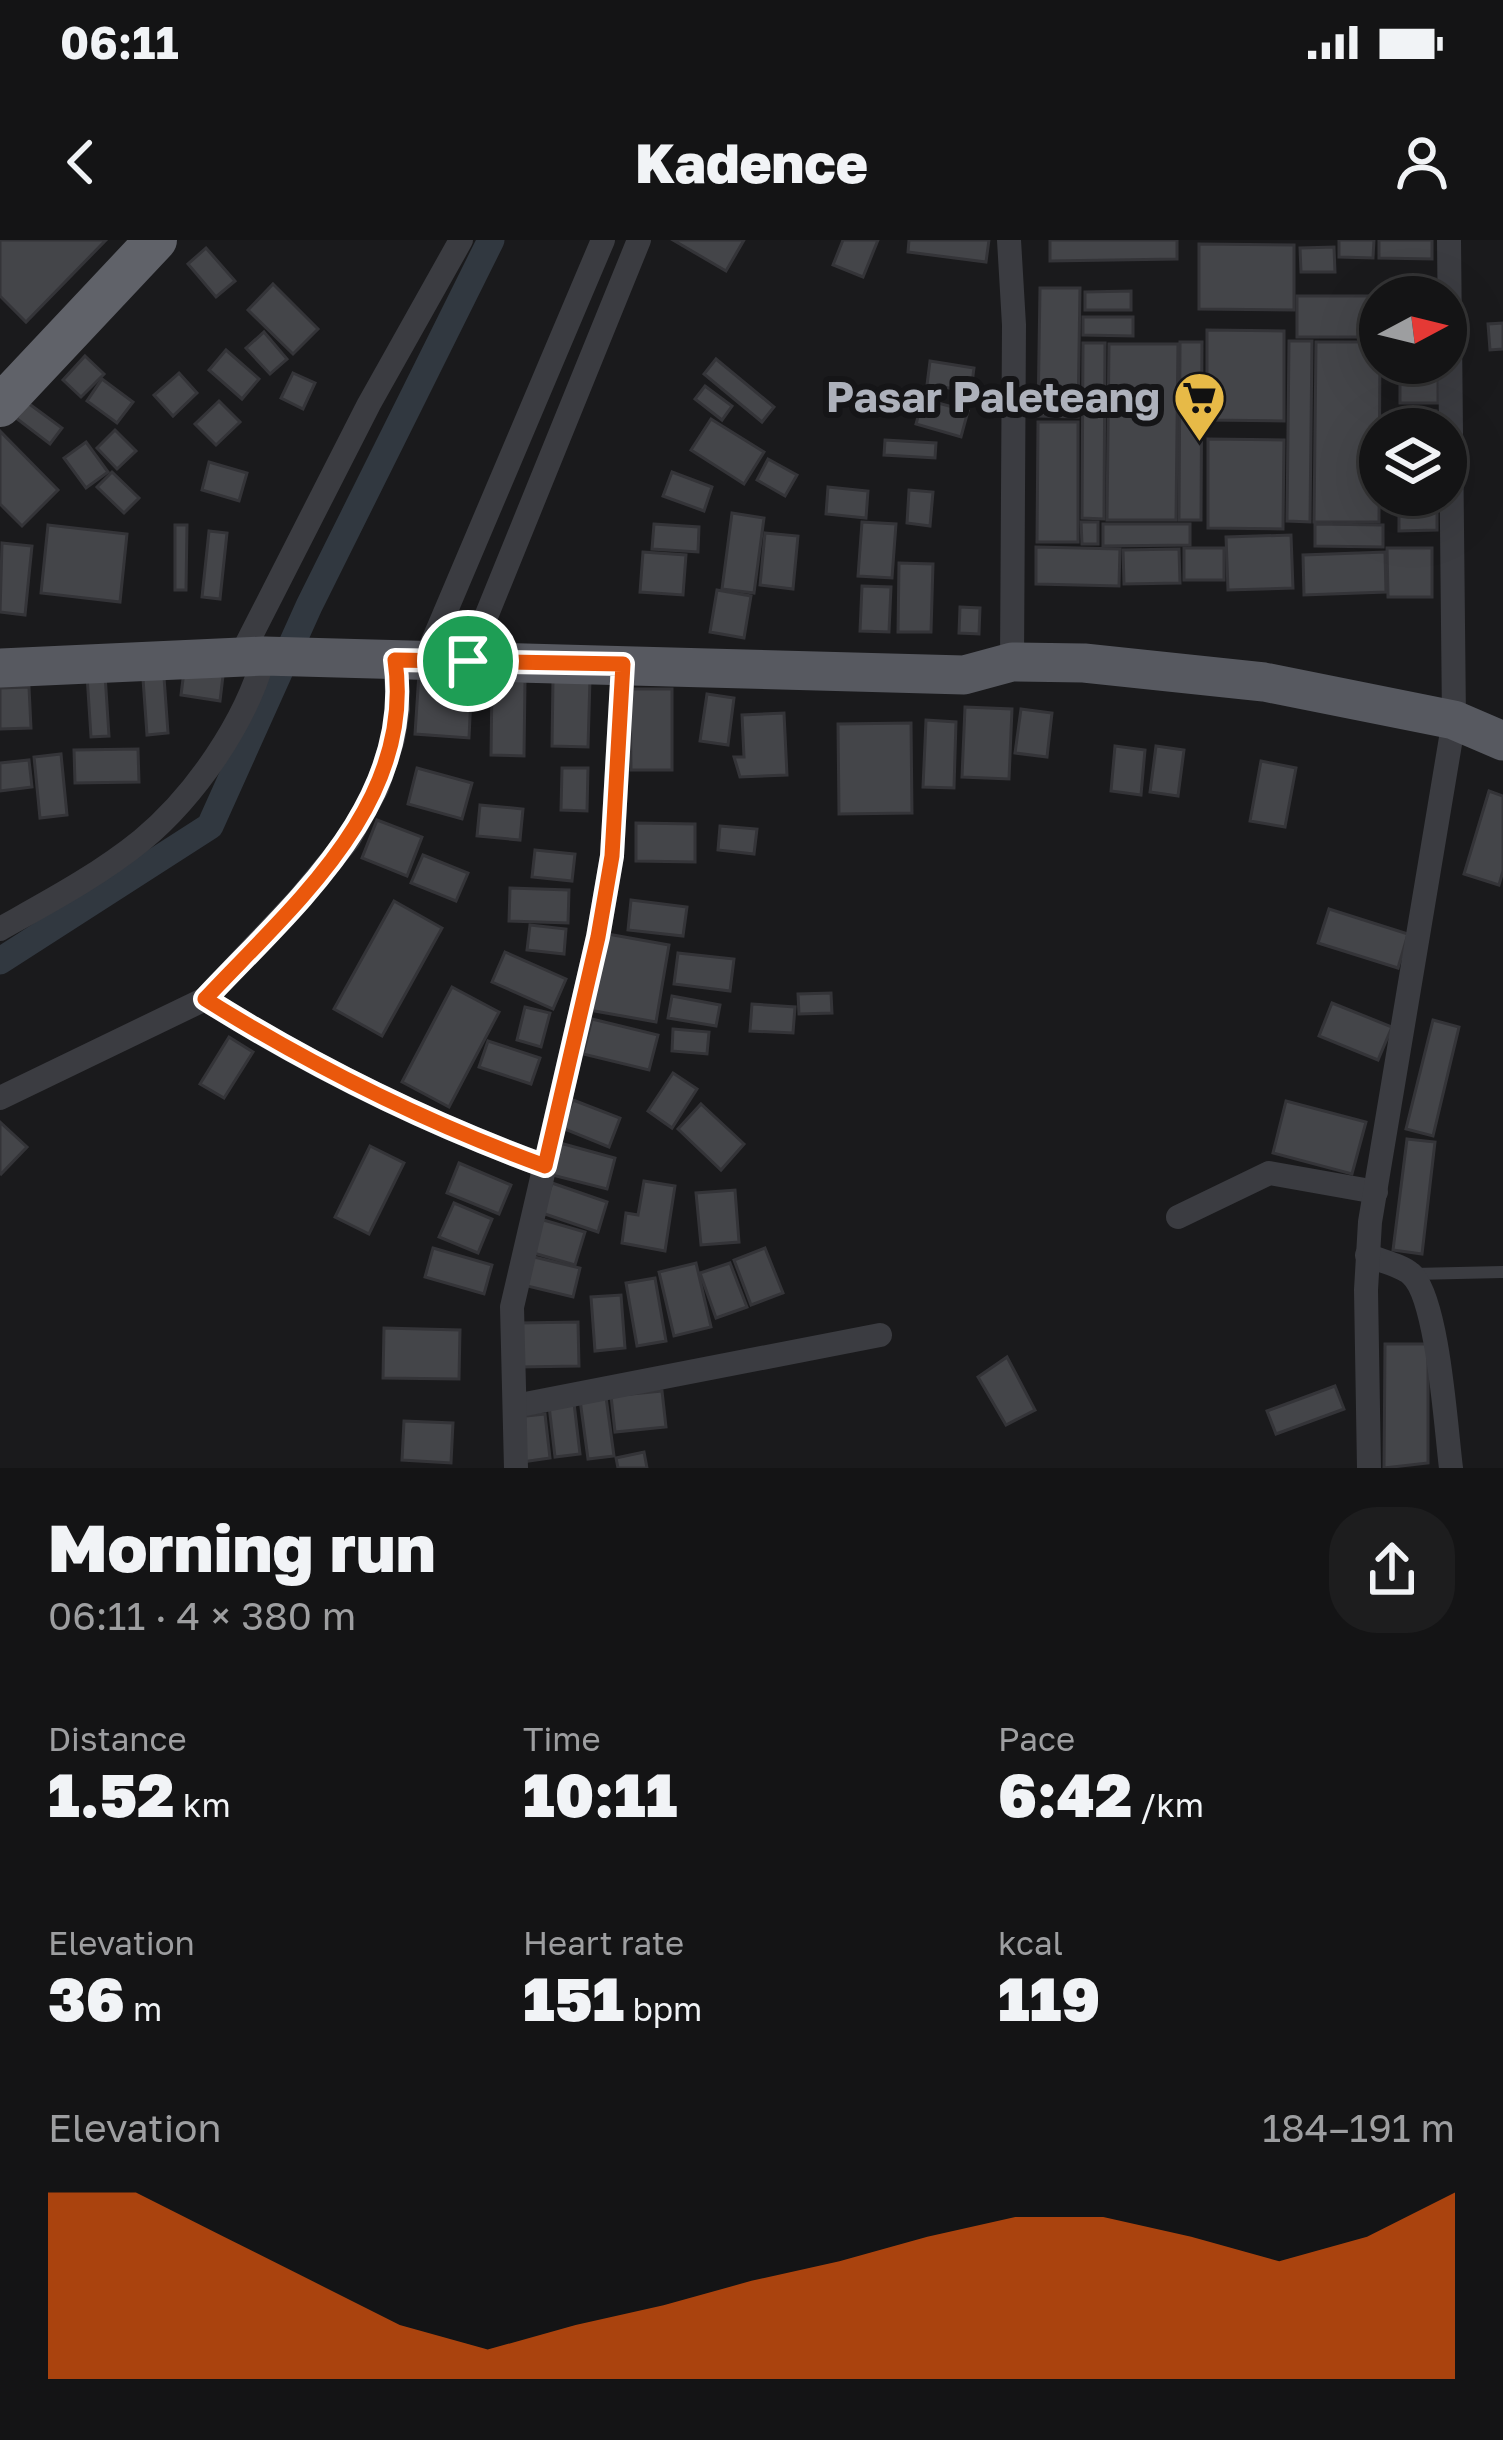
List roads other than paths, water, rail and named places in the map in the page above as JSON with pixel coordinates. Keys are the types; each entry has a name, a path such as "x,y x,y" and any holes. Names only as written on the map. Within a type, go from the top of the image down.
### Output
{"highway":[{"path":"0,406 156,240"}],"main road":[{"path":"0,668 259,657 964,676 1012,662 1084,663 1264,682 1454,720 1503,741"}],"street":[{"path":"0,929 60,896 144,838 215,754 255,688 259,657 369,404 461,240"},
{"path":"0,1098 205,999 349,839 377,788 393,739 398,709 395,660 603,240"},
{"path":"468,661 639,240"},
{"path":"1010,240 1012,662"},
{"path":"1369,1468 1367,1256 1454,720 1450,240"},
{"path":"516,1468 512,1307 598,937 612,856 623,664"},
{"path":"205,999 386,1099 545,1166"},
{"path":"1178,1217 1269,1173 1376,1192"},
{"path":"1367,1256 1411,1274 1430,1315 1451,1468"},
{"path":"515,1406 880,1335"}],"lane":[{"path":"1411,1274 1503,1272"}],"waterway":[{"path":"0,961 210,826 309,606 491,240"}],"place":[{"name":"Pasar Paleteang","path":"1199,443"}]}
